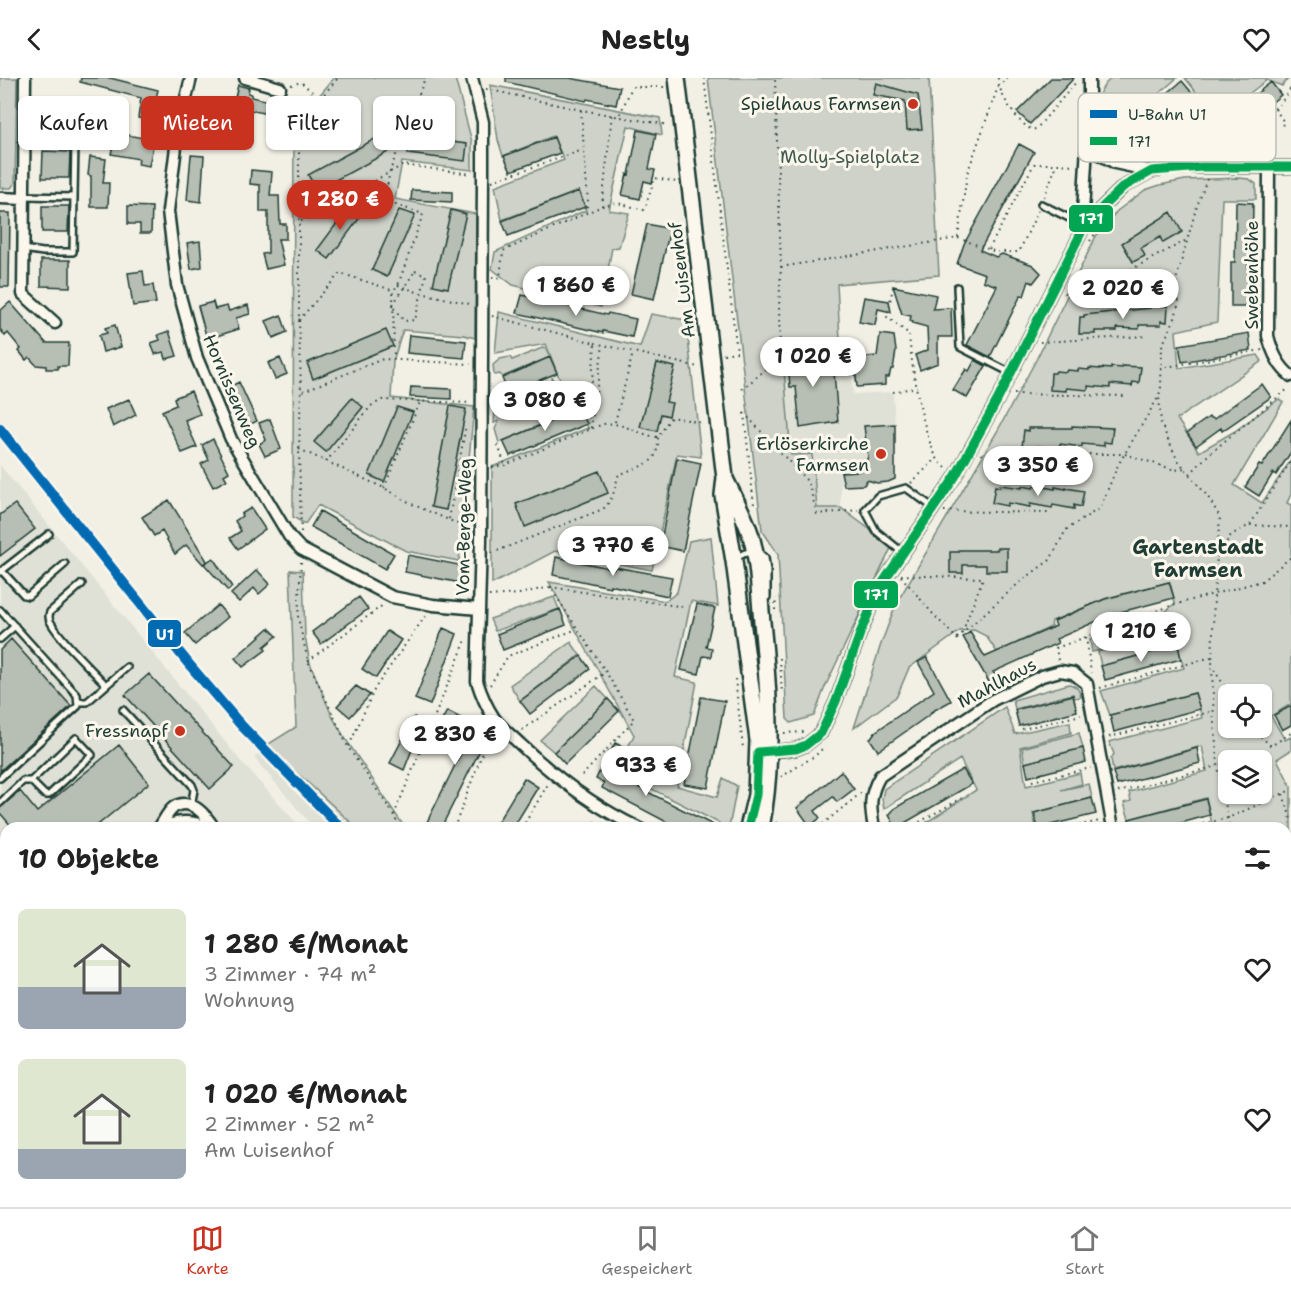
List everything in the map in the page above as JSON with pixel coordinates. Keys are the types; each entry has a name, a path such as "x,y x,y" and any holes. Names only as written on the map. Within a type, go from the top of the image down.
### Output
{"main road":[{"name":"Am Luisenhof","path":"671,82 725,478 723,495 734,561 757,752 766,796 762,822"},
{"name":"Am Luisenhof","path":"725,478 747,525 755,552 770,711 757,752 756,795 749,822"}],"street":[{"path":"25,78 25,96"},
{"name":"Hornissenweg","path":"191,78 179,129 168,211 177,285 197,358 231,440 289,536 302,549 392,597 433,605 479,609"},
{"path":"245,78 280,88"},
{"name":"Vom-Berge-Weg","path":"473,82 483,122 482,533 477,681 495,720 513,737 570,788 627,822"},
{"path":"24,150 23,294 55,323"},
{"path":"1086,162 1083,212 1086,223"},
{"path":"1115,162 1152,171 1182,167 1291,167"},
{"name":"Swebenhöhe","path":"1269,167 1267,321 1271,349 1281,366 1291,376"},
{"path":"757,752 796,749 814,740 821,733 836,701 876,595 902,552 936,513 1011,373 1086,223 1123,187 1152,171"},
{"path":"0,198 24,198"},
{"name":"Mahlhaus","path":"872,791 880,776 993,700 1042,676 1060,671 1073,673 1090,687"},
{"path":"1090,687 1091,713 1112,822"},
{"path":"872,791 872,822"},
{"path":"164,822 177,806 191,806 203,813 210,822"},
{"path":"191,806 200,822"}],"lane":[{"path":"23,249 73,252 75,150"},
{"path":"24,198 74,197"},
{"path":"1041,204 1071,219 1086,223"},
{"path":"957,287 960,347 1011,373"},
{"path":"902,552 876,531 864,510 878,496 906,488 936,513"},
{"path":"49,534 1,572 24,595 28,596 65,564"},
{"path":"734,561 741,554 755,552"},
{"path":"82,584 50,612 50,621 106,686"},
{"path":"0,610 77,694 78,702 78,706 0,778"},
{"path":"0,639 15,626"},
{"path":"78,702 87,702 127,667"},
{"path":"123,710 192,785 194,790 191,806"},
{"path":"0,803 23,781 31,781 76,738 92,755 49,795 45,795 31,781"}],"path":[{"path":"324,96 338,78"},
{"path":"394,360 393,291 398,285 423,214 384,201 390,171 425,78"},
{"path":"704,78 737,352 716,355"},
{"path":"742,389 770,366 780,352 781,267 775,78"},
{"path":"958,238 967,174 998,87 998,78"},
{"path":"998,87 1007,78"},
{"path":"998,87 1019,121 1033,130 1089,79"},
{"path":"280,88 301,82 317,96"},
{"path":"473,82 581,110 670,125"},
{"path":"619,115 632,87 671,82"},
{"path":"1276,108 1291,88"},
{"path":"581,110 588,202 586,213"},
{"path":"1276,110 1284,122 1280,129"},
{"path":"602,206 612,114"},
{"path":"299,150 301,391 299,449 302,549 298,618 308,662 348,747 397,822"},
{"path":"299,222 403,165 483,180 583,150"},
{"path":"988,249 1034,164 1086,165"},
{"path":"781,267 958,238 996,252 1019,252 1057,164"},
{"path":"1107,795 1218,766 1212,657 1220,517 1177,459 1161,424 1159,396 1162,346 1175,318 1179,302 1176,280 1208,176"},
{"path":"483,275 500,278 503,251 602,206 618,203 644,210 655,178 677,182"},
{"path":"1087,246 1105,221"},
{"path":"1064,293 1090,291 1187,240"},
{"path":"415,271 426,275 415,320 404,321 392,306 415,271"},
{"path":"299,320 340,273 393,291"},
{"path":"1061,299 1069,284"},
{"path":"398,285 595,343 698,367"},
{"path":"893,287 887,317 909,333 910,352 925,424 937,458 955,477"},
{"path":"1040,342 1146,336"},
{"path":"590,429 595,343"},
{"path":"590,429 603,345"},
{"path":"1160,368 1271,349"},
{"path":"615,422 633,352"},
{"path":"301,391 383,359 483,364"},
{"path":"406,360 406,368"},
{"path":"326,462 371,406 382,400 483,407 557,376"},
{"path":"1190,474 1208,455 1291,386"},
{"path":"893,392 917,387"},
{"path":"1012,394 1125,396"},
{"path":"961,634 983,578 901,575 958,640 961,634 1020,582 1050,560 1066,530 1100,508 1118,465 1159,396"},
{"path":"384,488 420,402"},
{"path":"744,413 808,482 817,514 864,510"},
{"path":"481,557 603,509 609,504 614,494 618,476 650,463 656,455 658,436 671,417 704,423"},
{"path":"482,471 505,465 603,424 615,422 648,436 658,436"},
{"path":"449,520 466,425"},
{"path":"498,445 505,465"},
{"path":"984,448 979,456 1125,454 1175,470 1185,468"},
{"path":"299,449 384,488 414,505 482,533"},
{"path":"906,488 937,458"},
{"path":"1216,558 1231,535 1250,525 1291,461"},
{"path":"936,513 944,511 1052,513"},
{"path":"1250,525 1291,527"},
{"path":"1060,671 1056,648 1173,605 1262,581 1291,557"},
{"path":"480,597 519,594 550,587 684,608"},
{"path":"550,587 606,672 634,720 570,788"},
{"path":"308,662 392,597"},
{"path":"348,747 375,688 433,605"},
{"path":"483,698 508,656 577,629"},
{"path":"394,815 470,631"},
{"path":"1086,637 1090,687 1212,657"},
{"path":"1212,667 1223,684"},
{"path":"513,737 606,672"},
{"path":"734,672 757,752"},
{"path":"1097,739 1214,711"},
{"path":"1022,729 1091,713"},
{"path":"456,822 495,720"},
{"path":"1263,738 1271,746 1291,734"},
{"path":"1032,781 1102,766"},
{"path":"526,822 554,775"},
{"path":"1211,822 1228,818 1291,790"},
{"path":"825,822 862,792 872,791"},
{"path":"1283,794 1291,819"},
{"path":"920,822 962,798"},
{"path":"1225,804 1229,822"}],"shaded area":[{"path":"840,340 850,351 853,394 893,392 895,424 864,426 868,468 841,471 841,508 817,508 812,454 791,455 782,344"},
{"path":"0,465 244,765 296,822 0,822"},
{"path":"267,745 350,822 309,822 254,758"}],"green space":[{"path":"0,78 17,78 15,183 11,188 0,188"},
{"path":"334,78 455,78 472,142 472,170 402,162 395,199 476,214 475,338 403,330 393,361 391,398 474,407 459,561 406,551 318,505 305,524 293,517 294,150 361,150 361,96 319,96"},
{"name":"Molly-Spielplatz","path":"708,78 929,78 939,275 837,284 840,340 782,344 791,455 812,454 817,508 841,508 892,546 825,687 814,716 791,723 787,719 778,554 762,530"},
{"path":"1111,78 1177,78 1159,93 1100,93"},
{"path":"1185,78 1289,78 1282,86 1267,80 1250,93 1197,93"},
{"path":"490,85 660,118 662,135 628,126 609,210 629,213 619,247 612,248 601,307 513,285 492,269 495,252 586,210 579,191 502,220 495,186 564,160 553,136 503,156 498,140"},
{"path":"1239,178 1249,179 1256,184 1256,199 1222,199 1217,322 1176,331 1179,368 1258,355 1262,361 1177,419 1199,452 1235,431 1279,399 1283,402 1234,485 1262,503 1291,460 1291,494 1287,503 1291,505 1291,704 1272,715 1272,684 1218,684 1218,738 1272,738 1272,718 1285,740 1291,737 1291,750 1277,759 1291,786 1291,822 1212,822 1206,798 1129,819 1124,803 1131,801 1129,792 1207,771 1202,746 1113,771 1111,759 1114,754 1109,742 1202,718 1195,693 1110,715 1101,691 1184,668 1177,645 1101,666 1098,652 1124,644 1092,652 1090,640 1165,612 1175,603 1170,582 1107,598 1052,621 1051,627 997,652 986,636 974,630 960,631 909,668 897,696 854,728 896,604 998,430 1036,360 1096,236 1117,211 1145,190 1185,180"},
{"path":"499,312 640,347 651,314 686,320 701,457 677,454 652,570 555,551 492,584 492,467 588,428 580,409 571,408 572,411 499,443 495,429 499,421 494,423 495,410 560,380 546,344 495,353"},
{"path":"545,347 550,357 502,377 500,374 494,375 493,365 500,359 510,357 512,360"},
{"path":"711,537 718,606 691,601 675,677 697,682 677,786 717,797 723,778 737,786 730,822 717,822 616,771 634,735 549,582 666,601 677,592 689,541"},
{"path":"290,570 303,571 305,636 310,663 332,716 401,822 350,822 267,745 296,727"},
{"path":"554,597 559,609 495,631 490,619"},
{"path":"571,642 580,655 520,701 510,685"},
{"path":"1069,684 1077,688 1081,697 1074,698 1073,694 1015,709 1013,700"},
{"path":"596,686 608,699 554,752 540,740"},
{"path":"1005,707 1015,734 1070,722 1071,733 1020,747 1026,786 1080,773 1082,784 1061,790 1089,784 1092,798 1033,813 1035,822 927,822 976,790 960,759 884,809 882,799 884,789"},
{"path":"1079,733 1083,748 1025,763 1022,748"}],"building":[{"path":"81,78 110,78 158,90 156,96 141,96 141,98 80,82"},
{"path":"506,78 569,78 620,87 616,105 587,99 586,101 506,82"},
{"path":"1051,78 1074,78 1030,124 1017,112"},
{"path":"1182,81 1192,93 1168,93"},
{"path":"1271,82 1281,95 1276,99 1276,93 1257,93"},
{"name":"Spielhaus Farmsen","path":"876,83 918,95 922,129 907,130 905,101 873,95"},
{"path":"238,85 249,88 248,93 251,96 235,96"},
{"path":"141,98 141,119 138,118"},
{"path":"254,98 266,100 266,114 254,111"},
{"path":"638,130 656,134 649,169 655,170 652,183 644,181 640,199 622,195 627,174 629,175"},
{"path":"129,135 141,138 141,150 152,150 149,166 138,164 139,159 111,154 112,150 129,150"},
{"path":"554,137 560,153 511,171 504,156"},
{"path":"373,140 373,150 392,150 317,190 308,175 354,150 361,150 361,146"},
{"path":"455,143 467,144 465,161 408,154 408,150 455,150"},
{"path":"1019,144 1034,152 980,250 996,257 1002,254 1033,265 1041,273 1033,283 1029,281 1024,296 1021,295 990,357 967,345 997,286 983,281 985,274 957,264 964,244"},
{"path":"43,151 70,152 69,178 42,178"},
{"path":"191,155 204,156 201,202 187,200"},
{"path":"90,157 106,159 103,183 109,183 108,207 91,207 91,176 88,175"},
{"path":"251,170 272,172 270,196 279,196 280,224 286,224 286,239 278,239 284,265 266,269 262,254 268,253 268,212 260,212 260,185 250,184"},
{"path":"412,190 452,192 452,202 411,200"},
{"path":"579,191 585,207 508,236 502,221"},
{"path":"1236,202 1253,203 1252,262 1248,262 1248,307 1231,307 1231,262 1235,262"},
{"path":"352,203 364,212 329,259 317,250"},
{"path":"42,206 69,206 68,232 42,232"},
{"path":"128,206 152,207 151,233 140,233 140,224 128,224"},
{"path":"399,210 415,215 387,277 372,270"},
{"path":"451,210 466,214 448,288 433,285"},
{"path":"1171,212 1182,232 1163,243 1160,237 1141,248 1145,256 1133,262 1122,243"},
{"path":"0,213 10,213 9,287 0,287"},
{"path":"647,224 670,229 654,299 631,294"},
{"path":"200,241 202,267 191,269 187,243"},
{"path":"41,260 70,260 70,287 41,286"},
{"path":"143,271 145,286 153,285 156,303 133,306 128,273"},
{"path":"893,286 936,295 933,309 951,308 952,337 938,337 938,363 920,370 915,355 928,350 927,327 912,323 911,316 902,314"},
{"path":"522,295 607,315 608,313 636,319 632,337 603,331 603,333 517,313"},
{"path":"864,297 889,301 891,312 878,309 875,325 859,322"},
{"path":"10,302 46,343 69,343 68,366 46,369 46,366 36,365 29,357 26,360 19,351 21,349 8,333 5,336 0,329 0,311"},
{"path":"213,302 215,309 227,306 229,311 248,305 250,314 236,318 239,329 207,339 198,306"},
{"path":"1150,306 1168,306 1167,322 1161,321 1161,325 1139,325 1139,329 1117,328 1117,331 1079,334 1080,317 1084,315 1150,308"},
{"path":"281,315 287,332 273,338 266,321"},
{"path":"115,325 121,347 103,352 99,335 107,333 105,328"},
{"path":"386,330 393,346 313,379 307,363"},
{"path":"169,331 177,356 166,359 164,352 155,354 151,343 160,340 158,335"},
{"path":"1249,333 1251,350 1182,362 1179,345"},
{"path":"880,334 894,336 896,351 893,369 889,377 885,377 885,385 857,387 854,358 877,356"},
{"path":"409,335 466,341 464,358 407,353"},
{"path":"804,346 805,361 833,359 838,422 800,428 796,387 790,387 787,347"},
{"path":"550,357 557,373 508,393 502,378"},
{"path":"280,358 287,374 275,379 268,363"},
{"path":"975,360 986,366 967,398 953,390 966,369 969,371"},
{"path":"657,363 675,367 666,402 672,403 669,416 661,414 657,431 640,427"},
{"path":"1122,366 1141,367 1139,383 1133,382 1132,386 1110,384 1110,388 1088,386 1088,390 1066,388 1066,391 1050,390 1051,373 1056,371 1111,369 1111,367 1122,368"},
{"path":"239,382 257,421 245,427 227,388"},
{"path":"1262,384 1271,397 1196,446 1187,433 1209,417 1214,419"},
{"path":"411,387 451,389 451,399 410,397"},
{"path":"191,391 200,414 185,420 197,447 182,453 162,411 176,405 174,398"},
{"path":"352,398 363,407 326,452 314,442"},
{"path":"129,399 136,415 113,427 106,409"},
{"path":"450,406 466,409 446,510 431,507"},
{"path":"397,407 413,412 384,482 369,475"},
{"path":"580,409 587,424 510,456 503,441"},
{"path":"270,419 281,449 265,456 259,444 266,440 259,423"},
{"path":"1291,420 1291,452 1276,475 1273,473 1259,496 1245,487 1259,465 1262,466"},
{"name":"Erlöserkirche Farmsen","path":"895,424 895,479 877,483 867,480 864,485 844,486 841,472 860,471 868,457 864,426"},
{"path":"1072,426 1113,428 1111,443 1104,442 1104,446 1082,444 1082,447 1060,444 1059,448 1022,447 1024,430 1028,431 1028,428 1072,428"},
{"path":"213,439 229,472 224,475 227,480 213,487 201,464 209,460 202,445"},
{"path":"677,458 701,463 683,551 660,546"},
{"path":"599,471 608,493 525,527 516,504"},
{"path":"1000,485 1022,488 1022,486 1033,488 1034,486 1055,489 1055,487 1084,491 1081,507 1074,505 1074,509 1053,505 1052,508 1008,503 1007,506 992,503 995,486 1000,487"},
{"path":"169,500 207,561 203,564 186,545 175,554 162,531 154,536 142,517"},
{"path":"15,504 35,529 0,556 0,515"},
{"path":"251,508 265,529 238,549 230,538 241,531 235,521"},
{"path":"320,511 394,554 385,569 311,527"},
{"path":"997,548 1007,548 1007,571 986,571 986,565 963,565 963,573 950,573 950,552 997,550"},
{"path":"408,555 464,566 461,583 405,572"},
{"path":"556,557 614,569 614,567 672,577 668,596 553,575"},
{"path":"213,558 232,587 228,591 204,564"},
{"path":"257,570 270,584 259,594 254,588 239,602 231,594"},
{"path":"1169,582 1174,598 1113,614 1056,639 1058,643 993,672 997,677 989,682 963,637 970,632 985,657 1056,626 1054,621 1105,599"},
{"path":"359,597 368,609 321,644 312,632"},
{"path":"697,604 715,608 706,647 712,648 711,657 703,656 699,674 681,670"},
{"path":"218,605 228,617 195,645 185,633"},
{"path":"560,609 566,625 503,650 497,634"},
{"path":"269,628 277,636 264,647 266,650 243,667 235,658"},
{"path":"443,628 457,634 430,705 415,699"},
{"path":"387,631 401,640 376,678 362,669"},
{"path":"11,639 71,706 0,771 0,650"},
{"path":"1178,645 1181,659 1105,680 1101,666"},
{"path":"581,656 590,669 530,714 520,701"},
{"path":"927,657 951,701 931,712 878,751 870,739 875,732 934,691 918,662"},
{"name":"Fressnapf","path":"149,674 234,767 210,789 125,695"},
{"path":"356,686 370,695 350,717 337,706"},
{"path":"1195,693 1200,709 1114,732 1110,715"},
{"path":"1073,695 1077,711 1019,726 1015,710"},
{"path":"701,697 725,701 708,788 684,784"},
{"path":"608,699 619,711 565,764 554,752"},
{"path":"1291,706 1291,725 1282,730 1274,715"},
{"path":"447,711 482,729 473,746 480,750 444,822 427,822 466,743 438,728"},
{"path":"414,717 423,722 404,770 390,763"},
{"path":"615,743 624,747 610,773 707,822 667,822 602,788 604,783 596,779 609,751 617,755 611,751"},
{"path":"119,745 149,783 101,822 8,822 0,813 0,808 20,791 37,812"},
{"path":"1083,748 1086,762 1028,777 1025,763"},
{"path":"1197,748 1200,763 1117,785 1113,772"},
{"path":"963,769 972,784 906,822 893,822 889,815 895,808"},
{"path":"841,771 854,789 837,802 833,797 815,811 820,818 815,822 807,822 797,808"},
{"path":"524,778 538,787 517,822 498,822"},
{"path":"1092,798 1096,814 1063,822 1036,822 1034,813"},
{"path":"1206,799 1210,815 1185,822 1130,822 1129,819"}],"metro line":[{"name":"U1","path":"0,429 188,663 240,724 335,822"}],"transit line":[{"name":"171","path":"758,752 796,749 806,745 821,733 836,701 879,588 955,477 998,399 1086,223 1123,187 1152,171 1202,167 1291,167"},
{"name":"171","path":"749,822 756,795 758,752"}],"place":[{"name":"Spielhaus Farmsen","path":"913,104"},
{"name":"Erlöserkirche Farmsen","path":"881,454"},
{"name":"Fressnapf","path":"180,731"}],"district":[{"name":"Gartenstadt Farmsen","path":"1198,558"}]}
